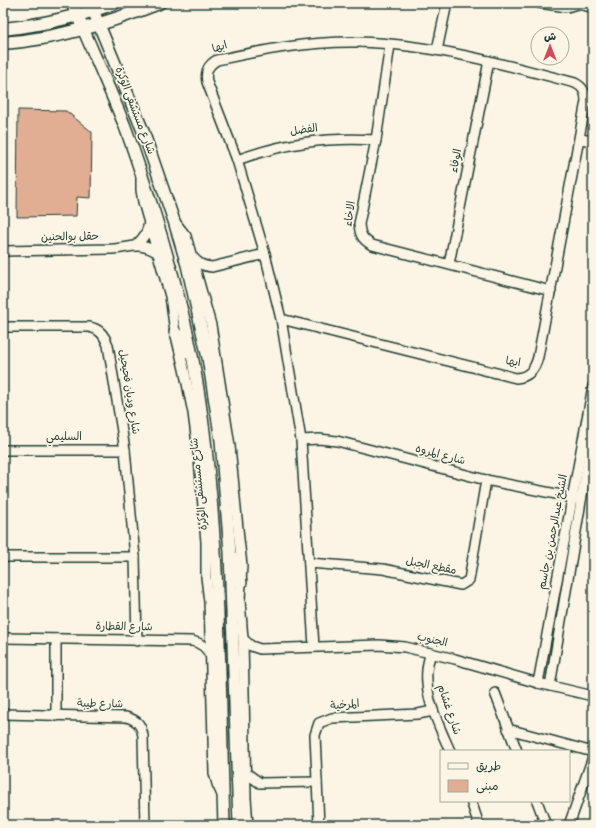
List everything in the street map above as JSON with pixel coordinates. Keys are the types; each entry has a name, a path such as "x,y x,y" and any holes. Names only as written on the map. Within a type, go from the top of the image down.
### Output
{"main road":[{"path":"3,29 36,25 77,16 92,7 114,3"},
{"path":"3,43 44,38 100,25 159,3"},
{"path":"581,3 593,6"}],"street":[{"name":"شارع مستشفى الوكرة","path":"72,3 124,126 141,173 171,270 193,360 209,465 217,582 224,825"},
{"path":"437,50 447,3"},
{"path":"539,3 567,7 581,3"},
{"name":"شارع مستشفى الوكرة","path":"92,7 143,131 174,221 187,265 208,358 221,441 230,552 239,825"},
{"name":"ابها","path":"281,319 516,378 524,377 536,367 551,291 586,101 586,95 580,85 555,77 437,50 358,42 314,44 268,49 217,60 211,63 207,68 207,82 237,160 265,254 281,319 301,440 314,647"},
{"name":"الاخاء","path":"390,45 376,140 359,224 362,238 372,245 551,291"},
{"name":"الوفاء","path":"449,264 489,62"},
{"path":"580,138 593,141"},
{"name":"الفضل","path":"237,160 281,146 304,142 350,139 376,140"},
{"name":"شارع مستشفى الوكرة","path":"141,173 143,202 170,296 175,332 187,382 199,459 206,542 206,577 214,773 223,799"},
{"name":"شارع مستشفى الوكرة","path":"174,221 186,236 211,325 230,446 238,539 242,559 240,600 244,659 246,798 248,825"},
{"path":"136,245 143,239 148,231 149,222"},
{"name":"حقل بوالحنين","path":"3,251 112,249 136,245 144,246 158,253"},
{"path":"199,284 201,277 212,267 265,254"},
{"path":"191,256 196,262 204,266 212,267"},
{"path":"201,324 204,303"},
{"name":"شارع وديان فحيحيل","path":"3,327 89,327 96,328 102,332 105,337 108,345 125,450 135,557 137,641"},
{"path":"175,332 193,360"},
{"name":"الشيخ عبدالرحمن بن جاسم","path":"550,686 592,393"},
{"name":"الشيخ عبدالرحمن بن جاسم","path":"538,683 593,430"},
{"name":"شارع المروه","path":"301,440 318,439 337,441 486,480 577,499"},
{"name":"السليمي","path":"3,450 125,450"},
{"name":"مقطع الجبل","path":"309,562 383,570 461,585 469,580 486,480"},
{"path":"230,552 236,563 241,583"},
{"path":"3,557 135,557"},
{"path":"208,602 217,582"},
{"path":"192,642 204,633 208,625"},
{"name":"شارع القطارة","path":"3,638 192,642 201,644 208,651 210,656"},
{"path":"56,639 56,716"},
{"path":"243,639 251,646 260,649"},
{"name":"الجنوب","path":"244,659 251,652 260,649 392,646 431,652 538,683 593,696"},
{"name":"شارع غشام","path":"431,652 427,664 426,676 433,711 450,750"},
{"path":"495,693 517,750"},
{"name":"المرخية","path":"319,825 315,735 319,722 332,718 418,714 433,711"},
{"name":"شارع طيبة","path":"3,714 126,717 139,722 143,736 145,825"},
{"path":"508,729 593,752"},
{"path":"569,825 593,757"},
{"path":"246,772 260,783"},
{"path":"246,798 254,787 260,783 317,782"},
{"path":"471,802 479,825"},
{"path":"537,802 546,825"}],"building":[{"path":"18,110 66,111 92,132 91,198 77,197 76,216 17,217"}]}
